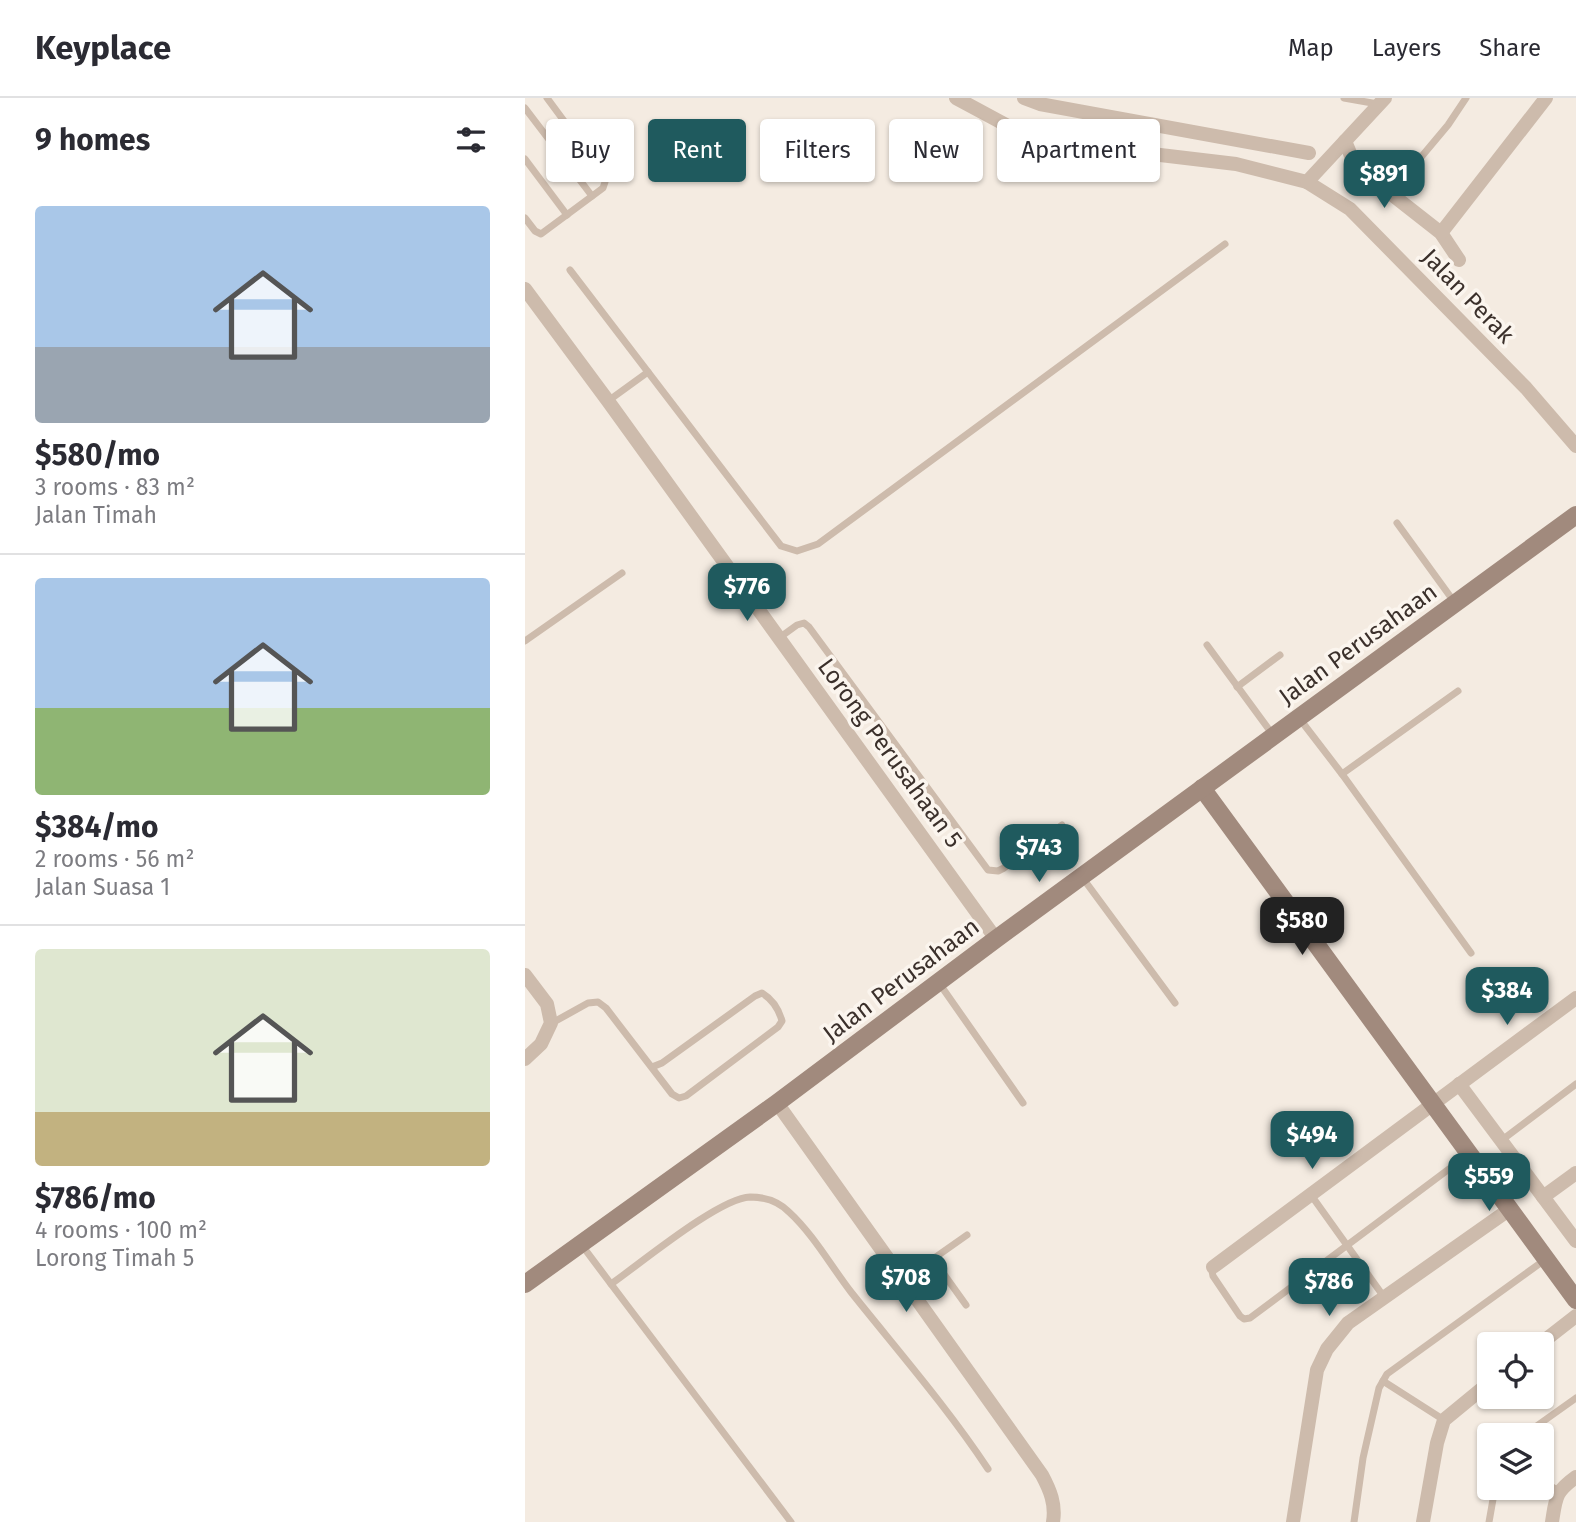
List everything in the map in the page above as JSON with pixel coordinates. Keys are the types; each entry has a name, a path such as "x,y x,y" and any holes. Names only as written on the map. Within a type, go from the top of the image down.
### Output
{"main road":[{"name":"Jalan Perusahaan","path":"525,1284 777,1103 1081,876 1576,515"},
{"path":"1202,788 1576,1300"}],"street":[{"path":"1024,98 1040,104 1055,102 1309,153"},
{"path":"1441,233 1546,98"},
{"name":"Jalan Perak","path":"960,99 1034,140 1236,164 1307,181 1350,209 1527,388 1576,446"},
{"path":"1307,181 1382,101"},
{"path":"1345,141 1354,163 1441,233 1459,260"},
{"name":"Lorong Perusahaan 5","path":"525,289 996,939"},
{"path":"525,975 547,1004 551,1023 541,1044 525,1059"},
{"path":"1213,1267 1576,998"},
{"path":"1459,1084 1543,1197 1571,1225 1576,1241"},
{"path":"777,1103 1042,1475 1050,1489 1055,1511 1053,1522"},
{"path":"1543,1197 1576,1173"},
{"path":"1293,1522 1317,1370 1327,1349 1348,1323 1510,1209"},
{"path":"1554,1334 1576,1317"},
{"path":"1423,1522 1437,1443 1444,1420 1477,1393"},
{"path":"1552,1522 1559,1491 1576,1477"}],"lane":[{"path":"525,218 535,231 541,234 603,188 605,181 604,175 547,98"},
{"path":"1344,98 1382,101"},
{"path":"1391,193 1448,125 1466,98"},
{"path":"525,108 592,196"},
{"path":"525,159 567,215"},
{"path":"570,271 781,546 797,551 818,544 1225,244"},
{"path":"608,401 647,372"},
{"path":"1397,523 1455,603"},
{"path":"525,641 622,573"},
{"path":"779,638 797,625 804,623 809,627 988,870 1005,869 1062,825"},
{"path":"1207,645 1274,736"},
{"path":"1237,687 1280,655"},
{"path":"1342,774 1458,691"},
{"path":"1299,718 1471,953"},
{"path":"1081,876 1175,1003"},
{"path":"939,982 1023,1103"},
{"path":"551,1023 588,1003 597,1002 606,1008 672,1094 679,1098 687,1096 778,1027 782,1021 780,1013 762,993 663,1063 652,1067"},
{"path":"1501,1140 1576,1084"},
{"path":"1213,1267 1213,1276 1240,1316 1244,1319 1250,1318 1469,1154"},
{"path":"1310,1195 1384,1297"},
{"path":"611,1284 725,1205 747,1197 769,1199 788,1210 804,1228 940,1401 988,1469"},
{"path":"903,1280 967,1235"},
{"path":"581,1244 791,1522"},
{"path":"933,1259 966,1305"},
{"path":"1354,1522 1363,1458 1379,1388 1387,1374 1546,1259"},
{"path":"1383,1381 1444,1420"},
{"path":"1541,1423 1576,1398"},
{"path":"1554,1488 1559,1491"},
{"path":"1489,1522 1493,1500"}]}
